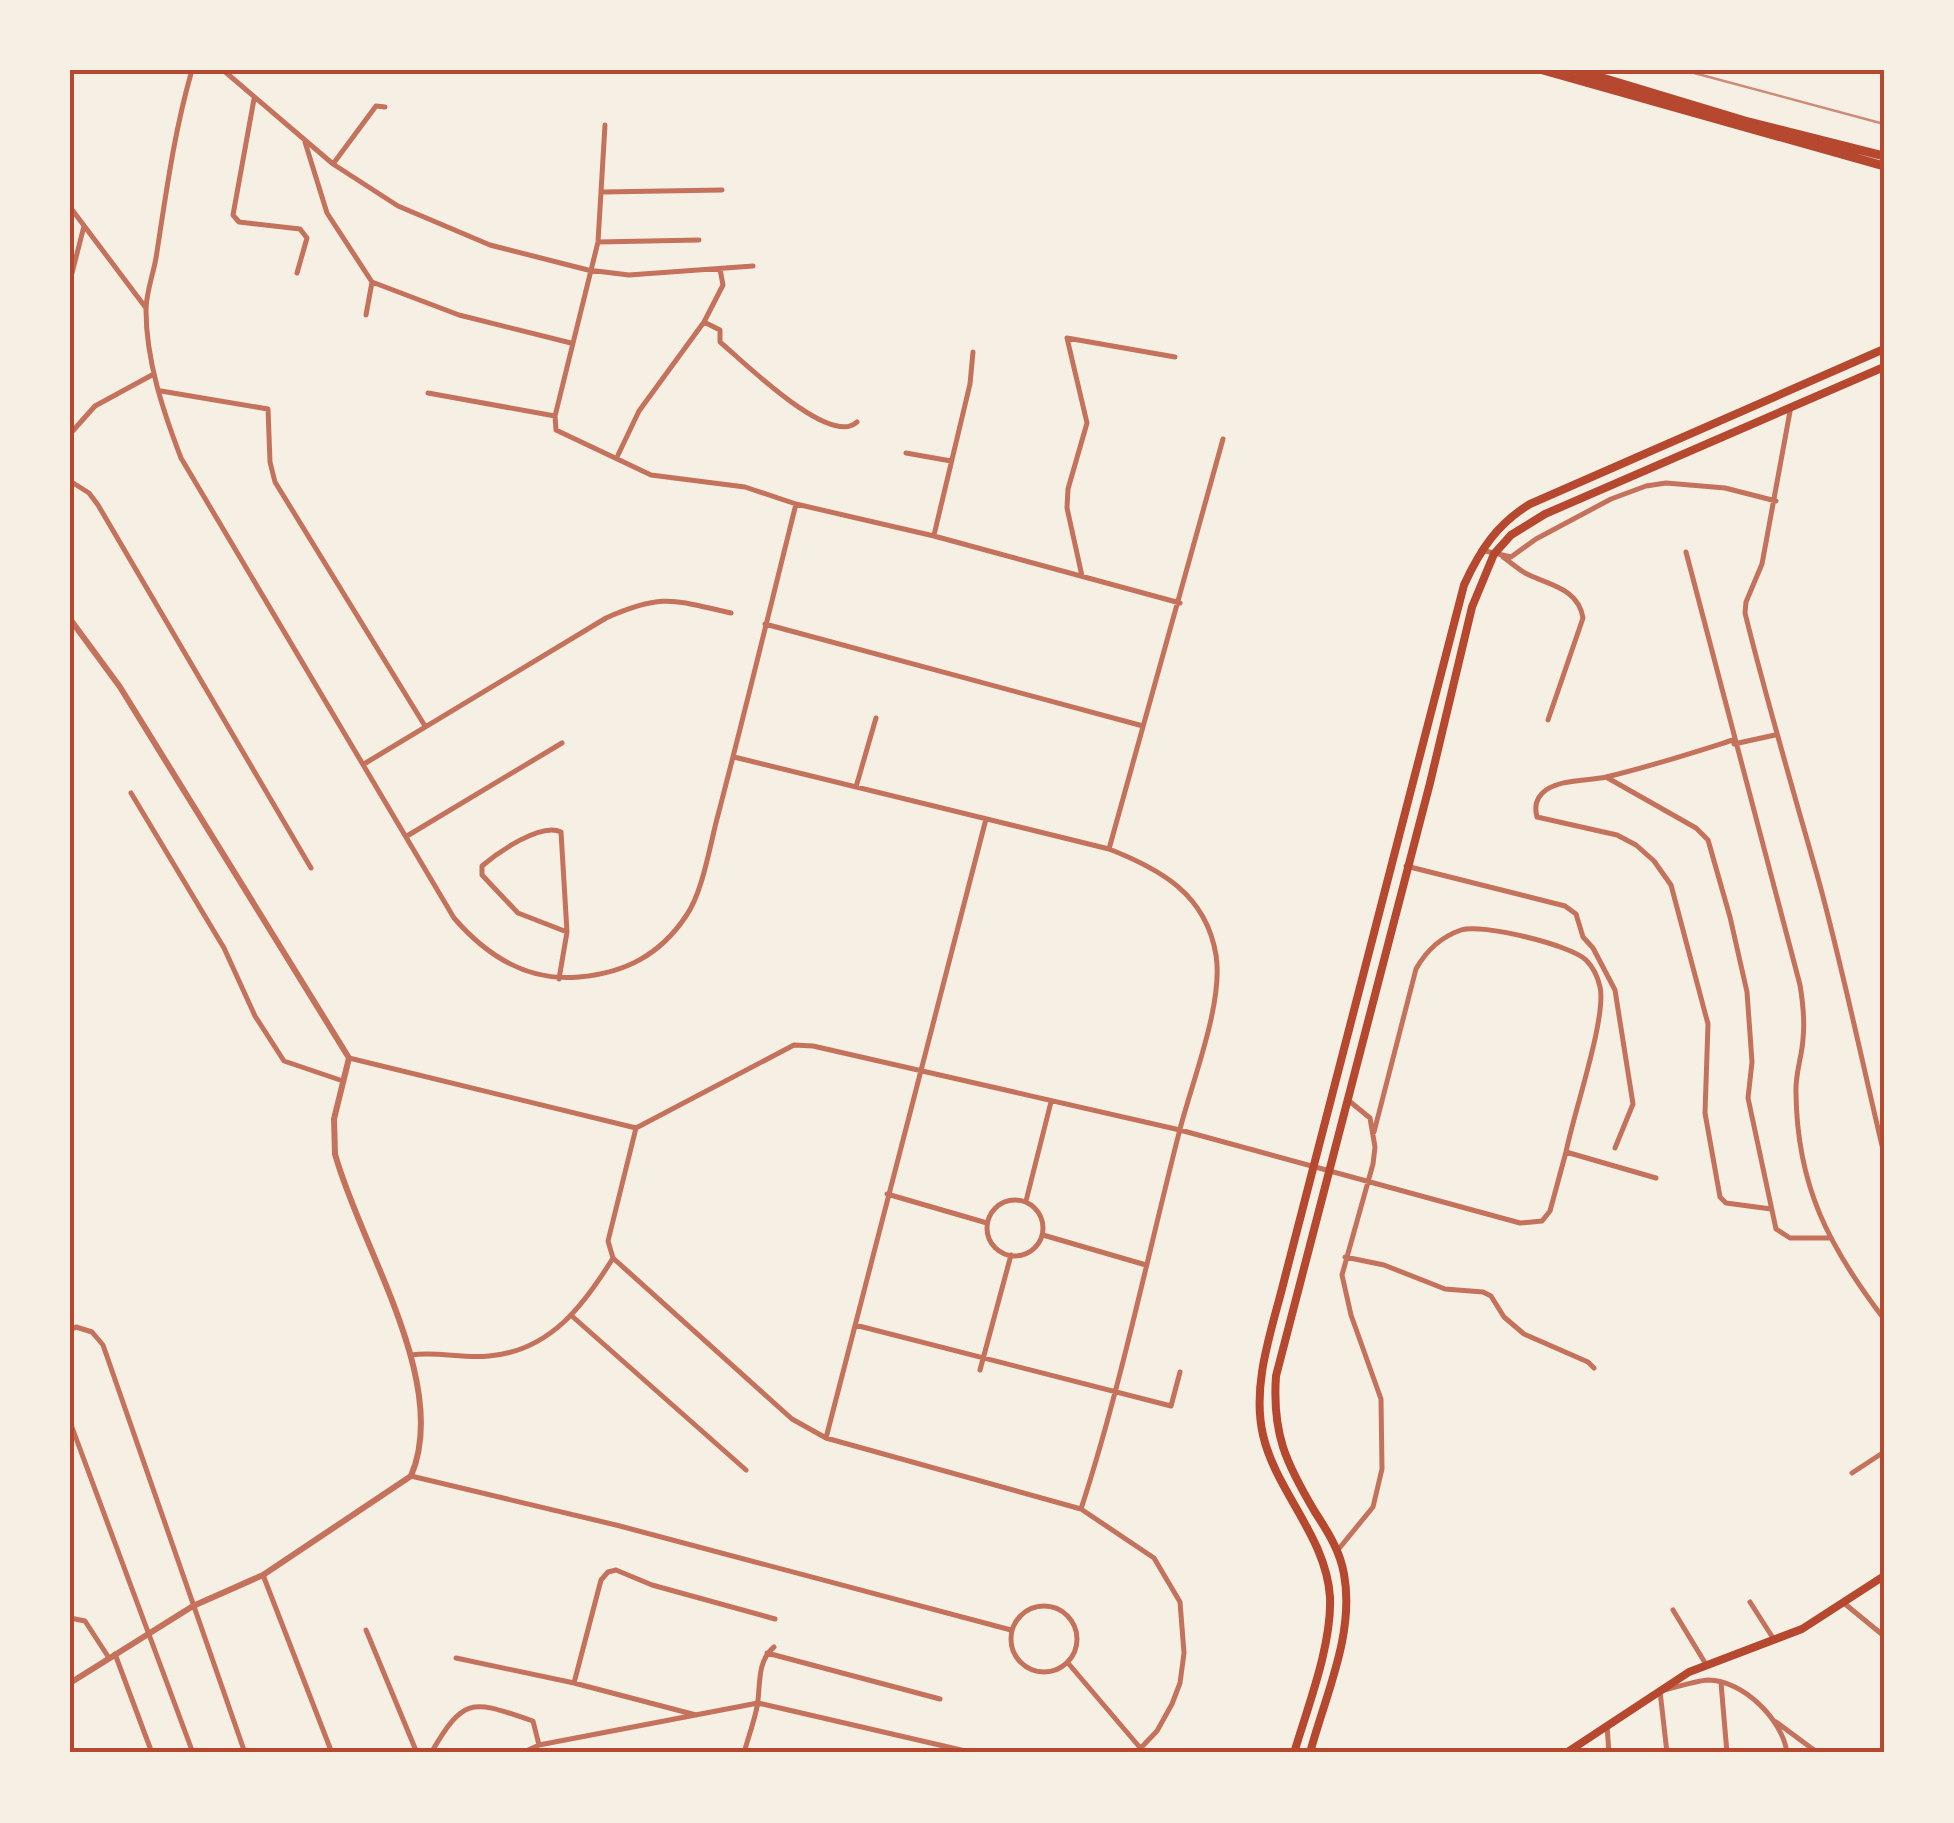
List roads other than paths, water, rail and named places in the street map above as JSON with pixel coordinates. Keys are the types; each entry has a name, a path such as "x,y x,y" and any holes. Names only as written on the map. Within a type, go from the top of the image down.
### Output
{"main road":[{"path":"1543,70 1884,166"},
{"path":"1576,70 1884,156"},
{"path":"1294,1753 1330,1618 1330,1592 1318,1550 1269,1454 1263,1436 1259,1392 1464,585 1480,550 1512,515 1530,504 1884,349"},
{"path":"1310,1753 1346,1618 1344,1571 1338,1551 1290,1470 1279,1442 1274,1404 1276,1376 1472,607 1511,535 1545,514 1884,366"},
{"path":"1566,1753 1689,1672 1774,1641 1845,1604 1884,1576"}],"street":[{"path":"192,70 176,125 146,308 152,374 181,458 454,918 499,960 560,979 598,976 634,965 665,944 690,912 734,756 796,504"},
{"path":"223,70 333,164 398,206 490,244 588,270 628,275 753,266"},
{"path":"255,98 233,215 239,222 300,229 307,238 297,273"},
{"path":"333,164 376,106 385,108"},
{"path":"605,125 598,242 554,416 556,430 618,456 651,475 745,487 796,504 934,536 1180,603"},
{"path":"304,140 327,213 372,282 459,315 571,343"},
{"path":"603,192 722,190"},
{"path":"70,207 146,308"},
{"path":"70,281 84,224"},
{"path":"598,242 699,240"},
{"path":"618,456 639,412 704,322 723,285 720,269"},
{"path":"366,315 372,282"},
{"path":"704,322 720,330 720,342 792,403 829,425 843,429 857,422"},
{"path":"1082,576 1067,508 1071,478 1087,424 1066,338 1175,358"},
{"path":"934,536 970,384 973,352"},
{"path":"70,434 95,406 152,374"},
{"path":"161,391 268,409 270,462 275,482 425,726"},
{"path":"428,393 554,416"},
{"path":"1791,406 1776,501 1762,564 1745,613 1775,735 1818,878 1884,1154"},
{"path":"1108,849 1224,440"},
{"path":"906,453 952,461"},
{"path":"70,481 89,493 98,505 312,868"},
{"path":"1498,556 1513,556 1536,539 1611,499 1646,486 1726,488 1776,501"},
{"path":"1480,550 1562,589 1581,608 1582,618 1548,720"},
{"path":"1686,552 1800,985 1804,1022 1795,1090 1807,1181 1829,1238 1848,1272 1884,1319"},
{"path":"364,764 627,609 661,600 731,612"},
{"path":"70,619 120,687 350,1058 636,1128 794,1045 813,1046 1180,1130 1531,1224 1550,1211 1602,1006 1595,972 1586,960 1571,950 1480,928 1464,929 1424,954 1416,969 1374,1132"},
{"path":"765,624 1143,726"},
{"path":"856,787 876,718"},
{"path":"1770,1209 1726,1203 1720,1197 1705,1113 1708,1024 1671,884 1636,845 1617,835 1537,817 1536,803 1546,789 1775,735"},
{"path":"407,836 562,743"},
{"path":"734,756 1108,849 1150,865 1174,880 1195,902 1216,955 1214,1008 1081,1509"},
{"path":"1606,777 1687,822 1708,840 1747,992 1752,1062 1748,1098 1770,1209 1782,1235 1829,1238"},
{"path":"131,793 224,948 254,1016 284,1061 343,1081"},
{"path":"826,1438 986,819"},
{"path":"560,979 567,932 561,832 546,829 496,854 482,866 482,875 518,913 567,932"},
{"path":"1406,866 1565,906 1576,914 1584,937 1615,990 1630,1078 1633,1104 1615,1148"},
{"path":"70,1684 193,1606 263,1576 411,1476 419,1454 422,1418 411,1354 335,1154 334,1119 350,1058"},
{"path":"1338,1551 1374,1506 1382,1470 1381,1399 1351,1316 1342,1275 1369,1180 1374,1132 1367,1114 1347,1100"},
{"path":"1026,1202 1051,1102"},
{"path":"636,1128 608,1241 614,1258 792,1419 826,1438 1081,1509 1154,1558 1180,1602 1184,1653 1180,1683 1158,1732 1139,1752 1068,1664"},
{"path":"1566,1152 1656,1178"},
{"path":"887,1194 987,1223"},
{"path":"1006,1201 1026,1202 1038,1212 1042,1234 1027,1253 1011,1255 992,1244 987,1223 996,1206 1006,1201"},
{"path":"1042,1234 1146,1265"},
{"path":"980,1370 1011,1255"},
{"path":"1345,1256 1384,1265 1445,1289 1484,1292 1492,1296 1504,1317 1524,1334 1594,1368"},
{"path":"411,1354 490,1356 514,1351 555,1331 572,1317 614,1258"},
{"path":"572,1317 746,1470"},
{"path":"855,1325 1170,1406 1180,1372"},
{"path":"70,1330 76,1327 92,1332 103,1345 244,1753"},
{"path":"70,1422 193,1753"},
{"path":"1852,1473 1884,1452"},
{"path":"411,1476 620,1526 1010,1630"},
{"path":"574,1683 601,1580 608,1572 616,1570 652,1585 775,1619"},
{"path":"70,1572 70,1581"},
{"path":"263,1576 332,1753"},
{"path":"1750,1602 1774,1641"},
{"path":"1845,1604 1884,1636"},
{"path":"1056,1607 1072,1620 1077,1631 1076,1651 1068,1664 1049,1672 1025,1666 1012,1649 1010,1630 1019,1615 1031,1608 1056,1607"},
{"path":"1673,1610 1706,1666"},
{"path":"70,1618 84,1621 112,1656 152,1753"},
{"path":"366,1630 418,1753"},
{"path":"744,1753 758,1703 758,1682 767,1653 774,1648"},
{"path":"767,1653 940,1700"},
{"path":"456,1658 574,1683 698,1716"},
{"path":"1666,1753 1660,1691 1708,1680 1739,1690 1818,1753"},
{"path":"1720,1683 1727,1753"},
{"path":"522,1753 539,1746 758,1703 974,1753"},
{"path":"432,1753 451,1719 483,1704 532,1722 539,1746"},
{"path":"1774,1720 1786,1740 1787,1753"},
{"path":"1607,1725 1609,1753"}],"railway":[{"path":"1683,70 1884,124"}]}
